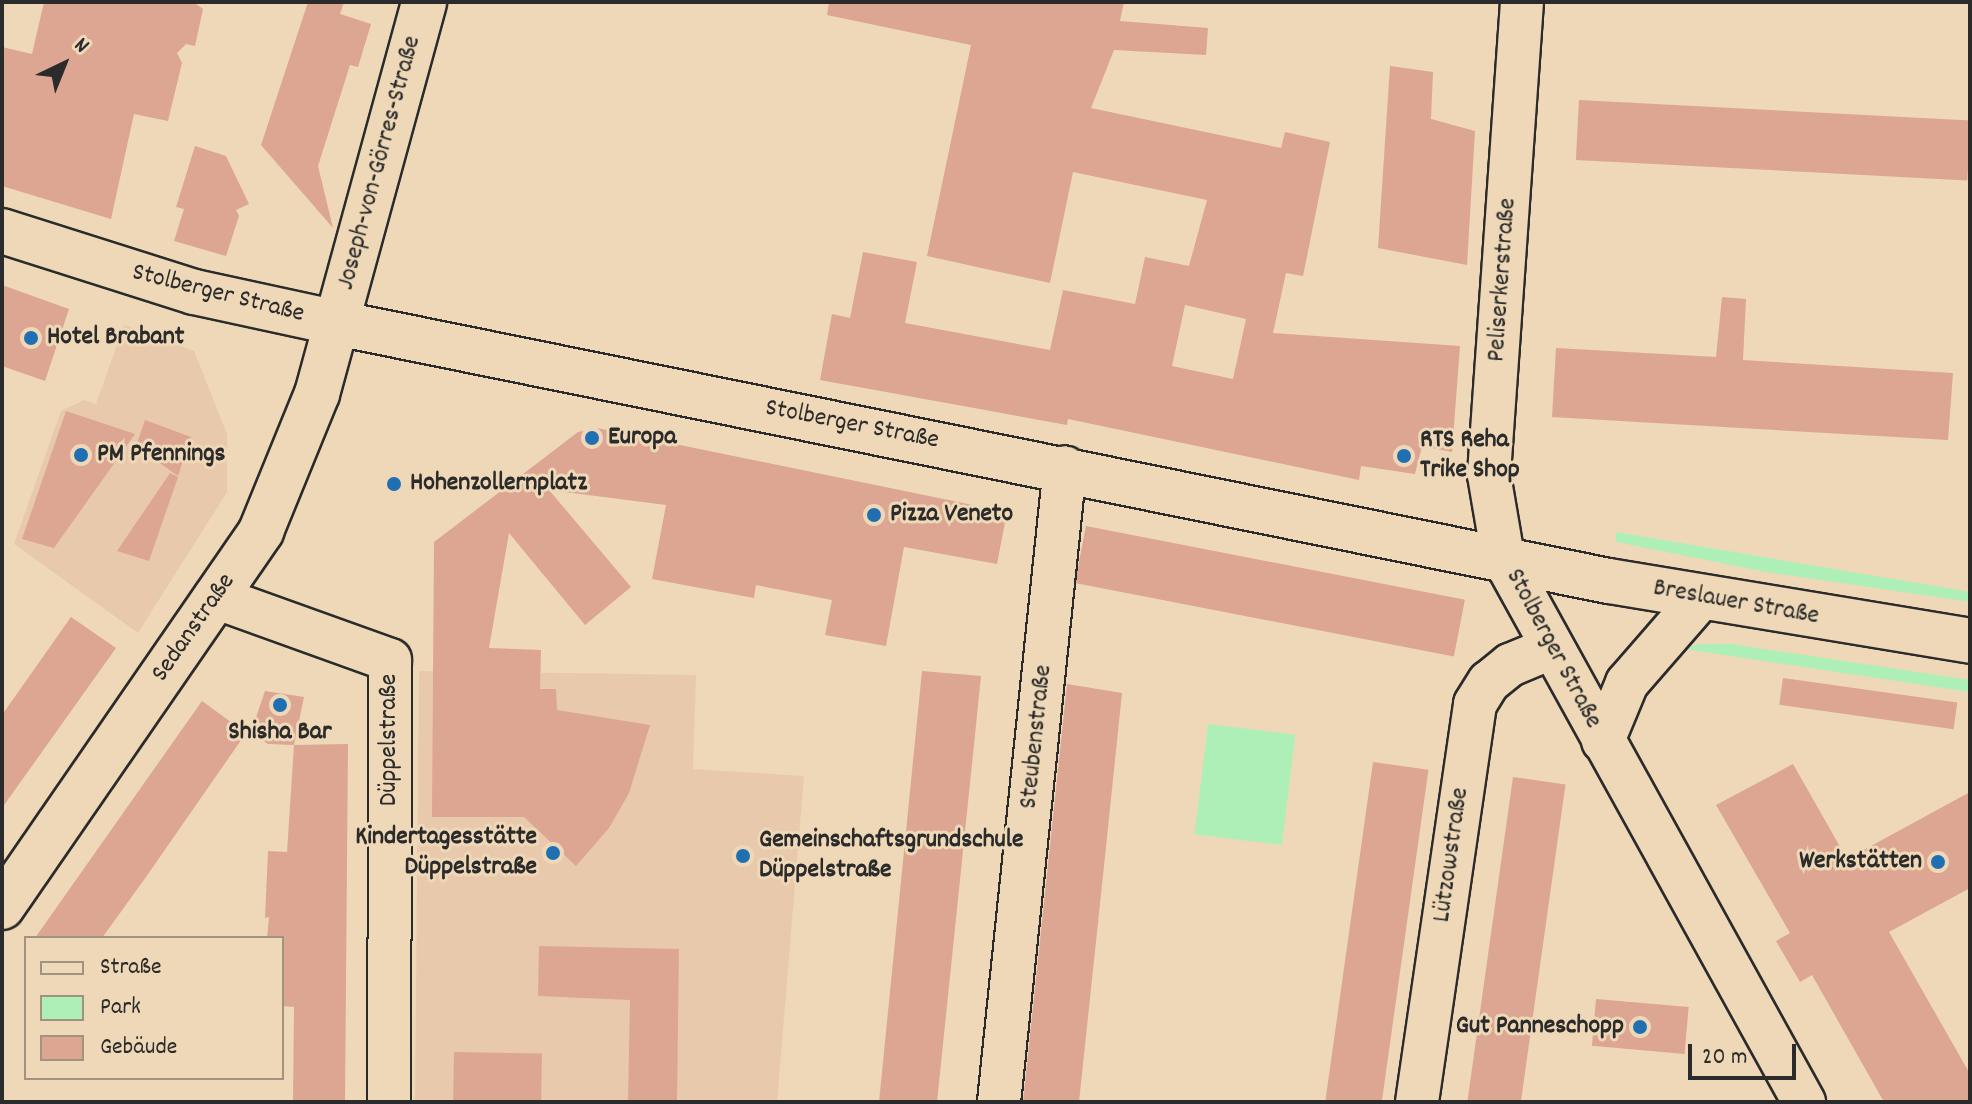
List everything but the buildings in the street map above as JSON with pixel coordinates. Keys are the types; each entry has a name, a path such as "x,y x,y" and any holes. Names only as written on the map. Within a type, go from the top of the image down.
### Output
{"main road":[{"name":"Joseph-von-Görres-Straße","path":"337,323 424,2"},
{"name":"Stolberger Straße","path":"2,231 194,292 1503,557"},
{"name":"Sedanstraße","path":"2,907 261,531 285,478 337,323"},
{"name":"Breslauer Straße","path":"1503,557 1701,598 1970,641"}],"street":[{"name":"Peliserkerstraße","path":"1503,557 1489,475 1522,2"},
{"name":"Steubenstraße","path":"999,1102 1065,467"},
{"name":"Stolberger Straße","path":"1503,557 1804,1102"},
{"name":"Düppelstraße","path":"215,597 390,660 389,1102"},
{"name":"Stolberger Straße","path":"1603,741 1627,683 1701,598"},
{"name":"Lützowstraße","path":"1417,1102 1475,704 1489,682 1510,665 1551,648"}],"shaded area":[{"path":"124,325 194,351 227,434 227,492 138,633 14,544 61,411 84,400 96,404"},
{"path":"419,671 696,675 693,769 804,776 777,1102 415,1102"}],"green space":[{"path":"1616,532 1970,592 1970,602 1766,572 1616,542"},
{"path":"1699,644 1731,644 1970,680 1970,692 1684,649"},
{"path":"1208,724 1295,735 1282,845 1194,834"}],"place":[{"name":"Hotel Brabant","path":"31,338"},
{"name":"Europa","path":"592,438"},
{"name":"PM Pfennings","path":"81,455"},
{"name":"RTS Reha Trike Shop","path":"1404,456"},
{"name":"Hohenzollernplatz","path":"394,484"},
{"name":"Pizza Veneto","path":"874,515"},
{"name":"Shisha Bar","path":"280,705"},
{"name":"Kindertagesstätte Düppelstraße","path":"553,853"},
{"name":"Gemeinschaftsgrundschule Düppelstraße","path":"743,856"},
{"name":"Werkstätten","path":"1938,862"},
{"name":"Gut Panneschopp","path":"1640,1027"}]}
